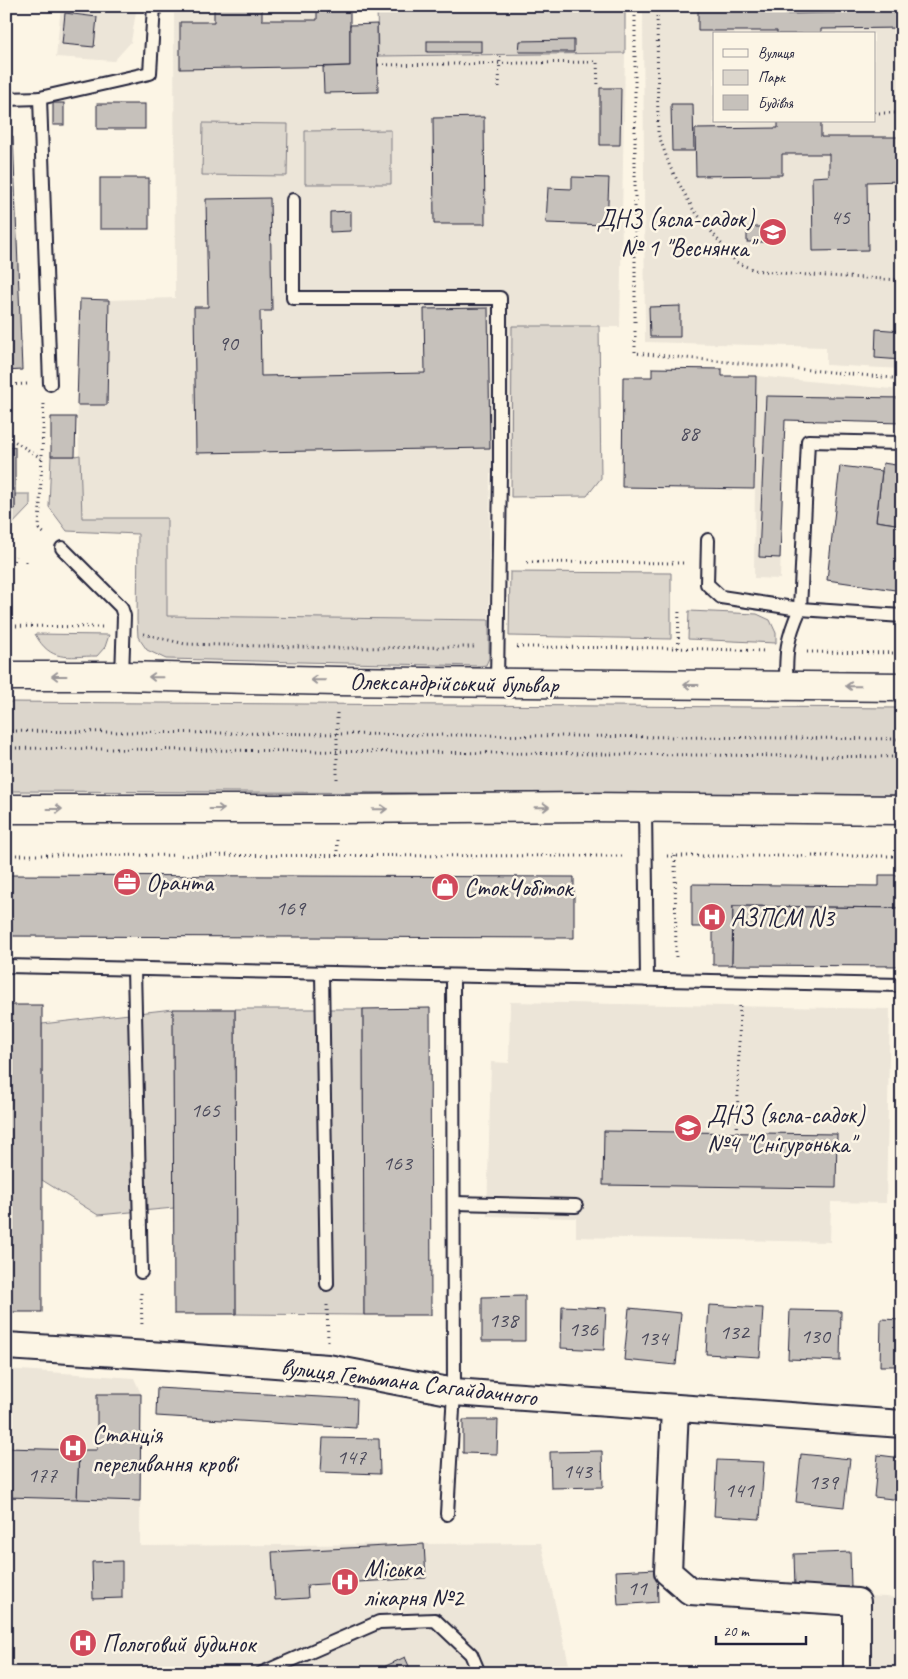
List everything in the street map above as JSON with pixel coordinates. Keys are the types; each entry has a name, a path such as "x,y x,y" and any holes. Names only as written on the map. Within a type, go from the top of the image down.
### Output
{"main road":[{"name":"Олександрійський бульвар","path":"6,676 902,687"},
{"path":"6,809 646,807 902,810"}],"street":[{"name":"вулиця Гетьмана Сагайдачного","path":"6,1346 328,1368 454,1392 902,1424"},
{"path":"675,1408 668,1572 690,1592 857,1602 857,1673"}],"lane":[{"path":"6,99 40,98 150,73 154,6"},
{"path":"40,98 50,384"},
{"path":"293,200 293,298 500,298 497,683"},
{"path":"786,685 786,652 790,630 800,609 808,441 902,443"},
{"path":"708,540 707,584 721,597 800,609 902,616"},
{"path":"62,548 121,607 124,616 122,676"},
{"path":"646,807 647,980"},
{"path":"6,966 902,985"},
{"path":"134,969 141,1272"},
{"path":"322,973 327,1284"},
{"path":"447,1514 454,1392 453,976"},
{"path":"454,1203 576,1206"},
{"path":"262,1673 379,1622 435,1620 471,1654 479,1673"}],"path":[{"path":"635,6 635,353 902,378"},
{"path":"657,6 658,133 670,167 693,209 736,262 754,270 902,280"},
{"path":"499,87 500,54"},
{"path":"378,66 597,62 598,87"},
{"path":"876,113 902,113"},
{"path":"50,384 43,409 39,529 50,538"},
{"path":"6,438 14,441 41,459"},
{"path":"14,556 14,562"},
{"path":"26,557 26,562"},
{"path":"527,562 707,563"},
{"path":"678,648 679,609"},
{"path":"6,626 108,627 124,629"},
{"path":"337,648 337,856"},
{"path":"6,732 902,739"},
{"path":"6,748 902,757"},
{"path":"6,855 902,856"},
{"path":"675,856 676,961"},
{"path":"737,1132 740,982"},
{"path":"141,1272 143,1354"},
{"path":"327,1284 328,1368"}],"shaded area":[{"path":"61,6 137,6 131,42 114,61 56,57"},
{"path":"174,6 350,6 350,24 377,24 378,56 625,53 620,327 512,327 511,473 490,474 489,620 167,616 167,518 82,518 77,405 107,405 109,300 175,298"},
{"name":"ДНЗ (ясла-садок) № 1 \"Веснянка\"","path":"643,6 902,6 902,369 826,365 826,347 645,342"},
{"path":"756,376 902,390 902,423 785,420 780,579 754,578"},
{"name":"ДНЗ (ясла-садок) №4 \"Снігуронька\"","path":"510,1002 890,1009 886,1203 831,1202 830,1242 576,1237 576,1218 487,1216 491,1062 509,1063"},
{"path":"6,1369 134,1378 141,1394 140,1546 541,1543 571,1673 6,1673"},
{"path":"852,1595 902,1598 902,1673 848,1673"}],"green space":[{"path":"377,6 625,6 625,53 378,56"},
{"path":"203,123 288,124 287,176 202,175"},
{"path":"391,130 391,184 305,184 305,131"},
{"path":"512,326 599,326 601,478 587,496 511,497"},
{"path":"80,455 82,518 167,518 167,616 489,620 489,658 486,665 166,659 147,650 138,637 138,534 67,531 49,507 51,456"},
{"path":"15,494 30,494 30,506 6,531 6,509 15,509"},
{"path":"510,572 671,573 671,639 509,636"},
{"path":"689,611 757,614 770,620 776,633 776,643 688,639"},
{"path":"35,634 109,635 105,647 97,656 68,657 54,654 47,650"},
{"path":"6,702 902,708 902,795 6,791"},
{"path":"173,1009 174,1208 98,1215 42,1180 42,1024"},
{"path":"235,1009 363,1009 364,1315 236,1314"}],"building":[{"path":"214,6 262,6 262,20 317,20 317,6 350,6 350,66 180,69 180,22 214,22"},
{"path":"698,6 785,6 785,14 835,13 835,6 902,6 902,28 821,29 821,32 698,31"},
{"path":"65,13 97,17 94,47 62,44"},
{"path":"377,24 378,92 324,93 323,67 350,66 350,25"},
{"path":"574,40 574,52 519,52 520,41"},
{"path":"427,41 481,41 481,52 427,52"},
{"path":"600,88 621,88 620,145 600,145"},
{"path":"53,103 64,103 64,125 53,125"},
{"path":"97,104 145,104 145,129 97,129"},
{"path":"671,104 693,104 694,151 672,151"},
{"path":"484,117 485,224 434,224 433,118"},
{"path":"778,122 821,122 821,137 902,137 902,181 867,182 868,250 813,251 812,177 829,176 829,154 782,154 782,175 696,176 695,129 778,128"},
{"path":"6,136 13,136 22,370 6,371"},
{"path":"572,177 609,178 607,225 546,223 548,188 572,189"},
{"path":"100,178 149,178 149,229 100,229"},
{"path":"270,198 272,311 260,311 261,376 425,373 424,309 488,308 490,448 196,453 194,307 208,307 206,199"},
{"path":"351,211 351,231 330,232 330,212"},
{"path":"747,227 777,227 777,242 747,242"},
{"path":"80,299 109,300 107,405 77,405"},
{"path":"680,306 680,337 650,337 649,307"},
{"path":"876,329 902,331 902,360 875,358"},
{"path":"652,368 722,369 722,376 756,376 754,489 622,487 623,377 652,377"},
{"path":"766,396 902,398 902,423 785,420 780,558 759,557"},
{"path":"51,417 76,417 75,456 51,456"},
{"path":"15,447 15,509 6,509 6,448"},
{"path":"883,463 902,466 902,525 876,521"},
{"path":"840,466 882,471 876,521 902,525 902,591 827,580"},
{"path":"6,875 574,877 574,938 6,936"},
{"name":"АЗПСМ N3","path":"879,875 902,875 902,908 733,906 732,965 713,965 713,927 692,927 692,884 879,886"},
{"path":"733,906 902,908 902,966 732,965"},
{"path":"6,1005 42,1005 42,1312 6,1312"},
{"path":"430,1008 431,1315 364,1315 363,1009"},
{"path":"173,1009 235,1009 236,1314 174,1314"},
{"path":"604,1131 837,1134 836,1188 603,1185"},
{"path":"525,1296 525,1341 482,1341 482,1297"},
{"path":"709,1305 763,1308 760,1357 706,1354"},
{"path":"562,1306 606,1308 604,1350 561,1348"},
{"path":"629,1308 681,1313 676,1365 624,1360"},
{"path":"790,1310 841,1311 840,1361 788,1359"},
{"path":"881,1319 902,1320 902,1366 880,1366"},
{"path":"157,1388 357,1399 356,1428 156,1416"},
{"path":"97,1394 141,1394 140,1501 77,1499 79,1450 97,1450"},
{"path":"463,1420 498,1420 497,1454 463,1453"},
{"path":"323,1438 379,1439 380,1474 321,1472"},
{"path":"6,1448 79,1450 77,1499 6,1497"},
{"path":"602,1451 603,1487 551,1488 550,1452"},
{"path":"801,1454 850,1459 844,1507 796,1502"},
{"path":"878,1455 902,1458 902,1500 874,1497"},
{"path":"717,1460 764,1462 760,1519 714,1516"},
{"path":"424,1544 426,1578 307,1585 308,1598 275,1600 272,1552"},
{"path":"850,1552 851,1587 795,1589 794,1554"},
{"path":"122,1561 122,1598 93,1599 92,1562"},
{"path":"657,1569 658,1602 618,1605 616,1571"},
{"path":"899,1623 902,1623 902,1673 898,1673"},
{"path":"405,1657 412,1673 371,1673"}],"place":[{"name":"ДНЗ (ясла-садок) № 1 \"Веснянка\"","path":"773,232"},
{"name":"Оранта","path":"127,882"},
{"name":"СтокЧобіток","path":"445,887"},
{"name":"АЗПСМ N3","path":"712,917"},
{"name":"ДНЗ (ясла-садок) №4 \"Снігуронька\"","path":"688,1128"},
{"name":"Станція переливання крові","path":"73,1448"},
{"name":"Міська лікарня №2","path":"345,1582"},
{"name":"Пологовий будинок","path":"83,1643"}]}
